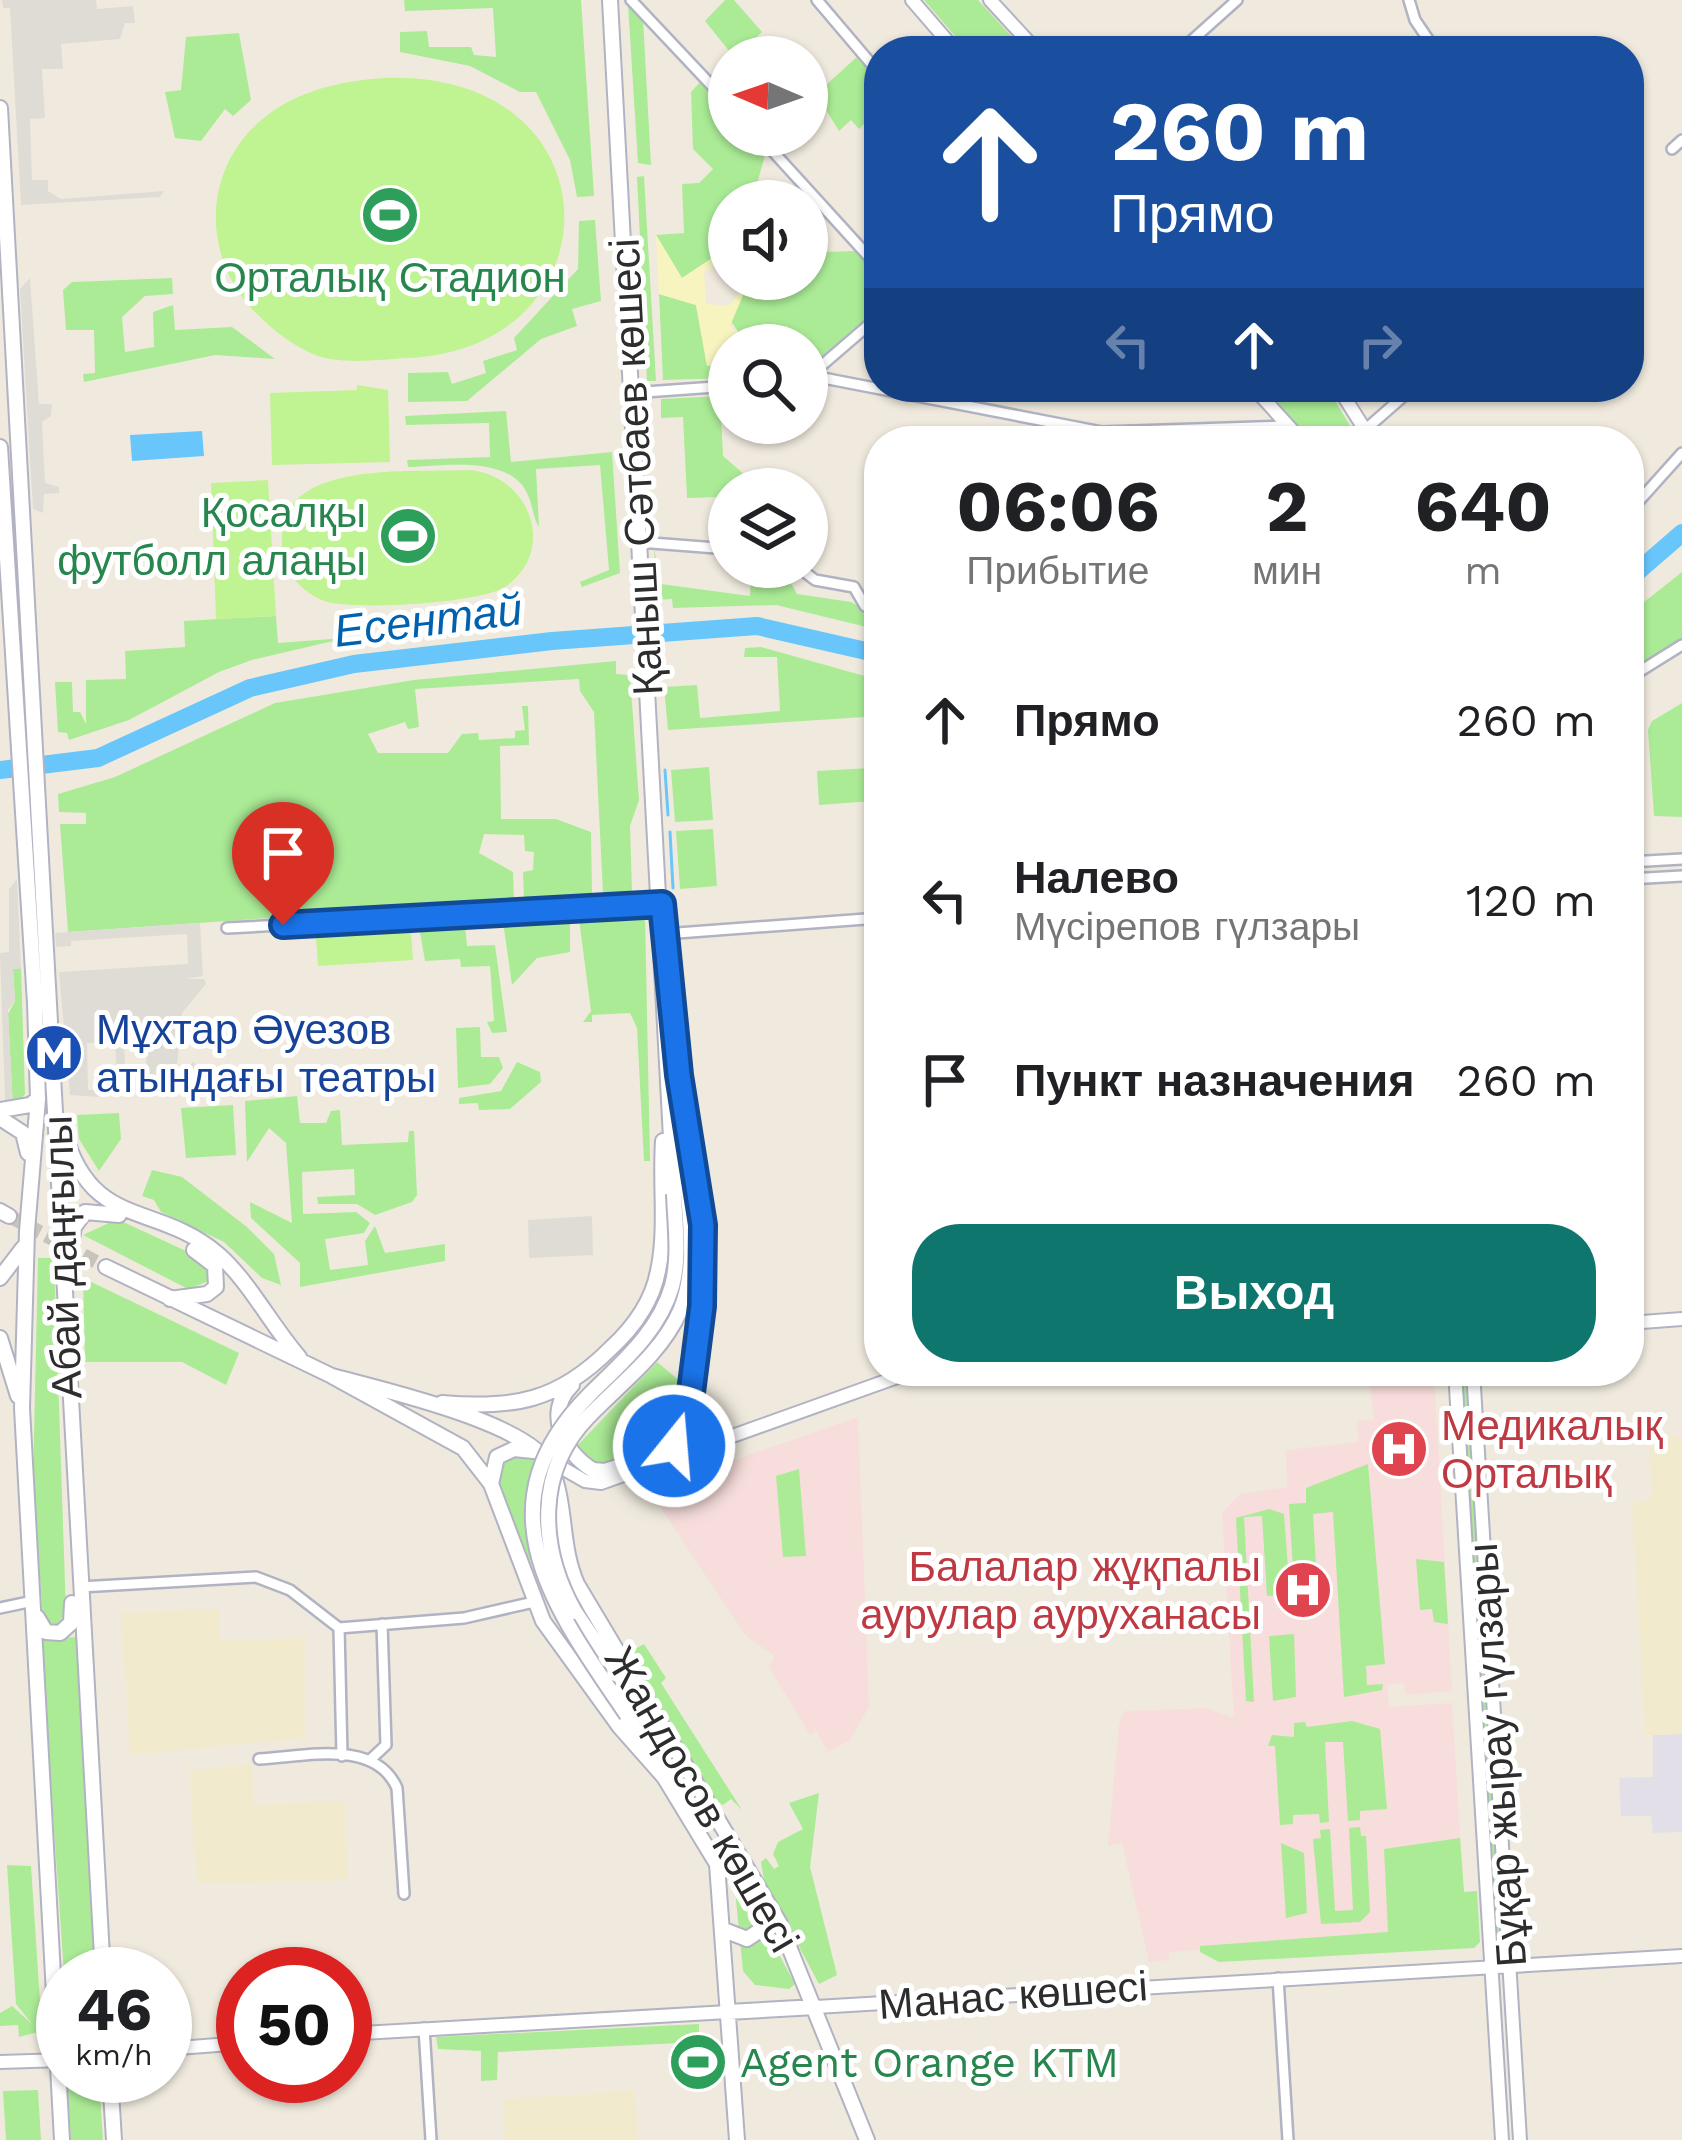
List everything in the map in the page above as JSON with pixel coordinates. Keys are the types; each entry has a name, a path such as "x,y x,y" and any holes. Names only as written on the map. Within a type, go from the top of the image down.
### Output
{"main road":[{"name":"Қаныш Сәтбаев көшесі","path":"610,0 645,652 690,1271 678,1315 651,1354 573,1434 548,1501 547,1528 560,1581 716,1864 737,2140"},
{"name":"Абай даңғылы","path":"0,108 57,1109 65,1366 102,1947"},
{"name":"Абай даңғылы","path":"0,447 38,1099 27,1231 22,1408 53,1947"},
{"path":"673,1076 703,1225 702,1306 688,1416 680,1440 669,1450 605,1471 592,1470 573,1454 558,1425 560,1401 630,1329 655,1284 673,1076"},
{"path":"30,1182 23,1133 0,1114 38,1099"},
{"path":"57,1109 86,1183 111,1203 219,1254 302,1361"},
{"path":"65,1274 78,1218 94,1209 110,1211 202,1254 215,1266 216,1287 207,1294 170,1299"},
{"path":"0,1277 19,1258 27,1231"},
{"path":"106,1267 332,1376 451,1440 491,1484"},
{"path":"0,1338 22,1408"},
{"path":"332,1376 499,1429 541,1455"},
{"path":"416,1401 505,1405 572,1385"},
{"path":"491,1484 494,1461 502,1453 541,1455"},
{"name":"Жандосов көшесі","path":"541,1455 558,1488 564,1547 577,1585 778,1918 867,2140"},
{"name":"Жандосов көшесі","path":"491,1484 534,1602 619,1726 664,1777"},
{"path":"33,1601 46,1632 60,1633 71,1623 76,1514"},
{"name":"Қаныш Сәтбаев көшесі","path":"632,1711 685,1767"},
{"path":"724,1930 747,1940 778,1918"},
{"name":"Манас көшесі","path":"728,2012 816,2007"},
{"name":"Абай даңғылы","path":"61,2103 62,2140"},
{"path":"112,2103 114,2140"}],"street":[{"path":"631,0 708,82"},
{"path":"817,0 864,56"},
{"path":"912,0 943,36"},
{"path":"990,0 1023,36"},
{"path":"1197,36 1238,0"},
{"path":"1409,0 1414,20 1425,36"},
{"path":"1672,149 1682,140"},
{"path":"777,156 864,252"},
{"path":"828,361 864,329"},
{"path":"828,380 864,387"},
{"path":"631,393 708,388"},
{"path":"943,402 1070,426"},
{"path":"1267,402 1288,425"},
{"path":"1377,426 1400,402"},
{"path":"1261,426 1288,425"},
{"path":"1644,495 1682,453"},
{"path":"639,542 708,547"},
{"path":"828,582 854,587 864,604"},
{"path":"1644,669 1682,645"},
{"path":"1644,861 1682,859"},
{"path":"1648,861 1648,878"},
{"path":"1644,878 1682,876"},
{"path":"227,928 662,904"},
{"path":"664,934 864,919"},
{"path":"1644,1322 1682,1319"},
{"path":"541,1455 597,1484 872,1386"},
{"name":"Бұқар жырау гүлзары","path":"1456,1386 1502,2140"},
{"name":"Бұқар жырау гүлзары","path":"1474,1386 1520,2140"},
{"path":"688,1416 722,1439"},
{"path":"80,1587 256,1577 290,1590 339,1628 464,1618 534,1602"},
{"path":"0,1608 33,1601"},
{"path":"370,1759 386,1745 382,1624"},
{"path":"339,1628 342,1756"},
{"path":"259,1759 342,1756 370,1759 390,1772 397,1788 404,1894"},
{"name":"Манас көшесі","path":"816,2007 1682,1956"},
{"path":"1278,1978 1288,2140"},
{"name":"Манас көшесі","path":"372,2032 728,2012"},
{"path":"424,2028 431,2140"},
{"path":"0,2062 36,2061"}],"shaded area":[{"path":"2,0 96,0 97,9 133,6 135,23 125,23 120,39 61,44 63,69 42,69 45,118 30,119 32,180 48,180 48,191 61,199 164,191 160,197 21,205 10,8 3,8"},
{"path":"30,278 39,404 52,404 51,416 42,422 45,483 59,487 59,493 44,494 43,513 33,509 20,289"},
{"path":"17,879 21,968 13,969 15,1001 8,1010 13,1108 0,1105 5,1101 0,953 9,952 9,889"},
{"path":"200,923 203,976 186,979 204,979 206,984 182,1013 177,1065 183,1071 193,1062 208,1073 209,1088 155,1095 148,1091 145,1039 124,1041 126,1092 118,1093 115,1042 87,1043 88,1090 98,1090 99,1097 70,1095 59,972 188,964 187,934 71,941 71,946 56,947 55,933"},
{"path":"592,1216 593,1255 529,1258 528,1220"},
{"path":"1370,1386 1435,1386 1452,1691 1405,1695 1404,1683 1387,1685 1389,1707 1452,1703 1467,1943 1213,1949 1169,1952 1169,1960 1149,1962 1122,1843 1108,1846 1124,1711 1207,1708 1234,1718 1222,1513 1240,1494 1287,1487 1286,1450 1358,1442 1357,1421 1374,1419"},
{"path":"858,1417 869,1707 850,1740 828,1752 816,1731 810,1735 769,1667 775,1656 746,1636 649,1490"},
{"path":"1682,1436 1682,1734 1645,1735 1632,1502 1652,1500 1649,1438"},
{"path":"220,1609 219,1640 305,1638 306,1738 130,1755 121,1613"},
{"path":"1682,1734 1682,1832 1653,1833 1651,1816 1621,1816 1619,1778 1653,1777 1653,1735"},
{"path":"252,1764 254,1805 345,1801 348,1880 197,1884 189,1770"},
{"path":"635,2090 638,2140 505,2140 503,2100"}],"green space":[{"path":"404,0 581,0 594,196 577,197 570,160 536,92 520,92 470,66 400,52 400,32 427,31 429,47 471,47 474,55 496,57 493,8 405,11"},
{"path":"725,0 734,0 762,32 717,36 705,21"},
{"path":"924,0 978,0 1011,36 955,36"},
{"path":"628,5 643,18 651,165 638,163"},
{"path":"239,33 251,100 233,116 225,109 201,141 175,138 165,92 181,90 186,37"},
{"path":"859,55 864,61 864,124 859,129 851,120 839,131 828,113 828,83"},
{"name":"Орталық Стадион","path":"385,78 462,87 518,117 552,160 564,211 556,263 527,309 478,343 409,358 329,359 282,336 252,309 223,260 216,206 233,153 273,111 327,87"},
{"path":"700,82 708,91 708,156 765,156 758,180 708,180 708,261 682,278 656,235 684,233 682,184 699,183 713,169 693,149 691,92"},
{"path":"644,176 656,381 647,381 637,177"},
{"path":"595,220 601,301 572,309 577,326 541,339 467,401 408,402 408,373 448,372 452,384 486,373 483,361 517,350 514,338 578,269 579,221"},
{"path":"857,251 864,259 864,320 828,351 828,324 733,324 730,320 740,300 828,300 828,252"},
{"path":"172,278 173,294 145,296 122,317 125,352 154,347 153,312 173,305 175,330 232,327 275,359 215,355 84,382 83,374 95,373 94,330 66,330 63,290 72,282"},
{"path":"659,294 696,305 708,365 708,379 663,380"},
{"path":"357,385 388,390 390,462 272,465 270,393 357,390"},
{"path":"708,397 708,444 722,444 723,456 737,468 708,468 708,497 687,498 683,417 661,418 661,399"},
{"path":"1277,402 1336,402 1350,426 1299,426"},
{"path":"506,411 511,462 612,452 620,573 582,587 580,582 609,570 600,465 536,469 539,527 526,491 504,472 472,465 408,467 407,460 490,457 489,423 406,425 405,416"},
{"name":"Қосалқы футболл алаңы","path":"468,470 506,484 529,515 531,553 522,571 505,587 445,601 339,604 314,596 290,573 282,551 283,528 291,506 309,491 360,475"},
{"path":"268,480 276,616 216,619 211,483"},
{"path":"654,548 661,584 750,596 750,588 794,588 797,594 851,602 864,609 864,626 776,605 673,608 672,599 657,600"},
{"path":"1682,572 1682,641 1644,666 1644,602"},
{"path":"276,616 278,643 410,633 329,642 252,660 219,672 129,720 69,740 67,733 58,732 55,682 72,682 73,712 80,712 86,724 86,680 126,679 125,651 185,647 184,621"},
{"path":"761,647 864,676 864,717 668,730 664,687 697,685 700,718 780,711 777,657 744,657 745,648"},
{"path":"616,661 616,674 630,675 639,800 630,826 632,891 603,893 594,712 580,691 579,679 415,689 419,727 408,729 405,722 368,734 378,753 448,753 462,734 478,733 479,740 515,738 515,731 525,730 522,706 528,706 529,745 500,746 501,819 556,819 591,832 592,896 524,901 523,872 533,870 534,852 525,851 524,835 484,834 479,853 513,872 514,901 68,932 60,824 86,824 86,813 59,812 58,794 115,777 275,703 414,680"},
{"path":"1682,703 1682,817 1654,816 1648,730 1652,721"},
{"path":"709,767 713,820 675,822 671,770"},
{"path":"864,768 864,802 819,805 817,771"},
{"path":"713,829 717,886 680,889 676,831"},
{"path":"645,914 650,1161 644,1161 637,1028 630,1013 592,1015 592,1022 583,1022 591,1011 579,919"},
{"path":"570,919 570,952 537,958 512,985 503,922"},
{"path":"465,925 467,946 495,945 507,1032 492,1033 487,1022 494,1021 490,966 461,967 460,959 425,961 419,927"},
{"path":"411,931 413,960 318,966 316,937"},
{"path":"21,968 25,1094 13,1108 8,1014 15,1001 13,969"},
{"path":"480,1027 481,1057 499,1057 503,1068 490,1084 458,1088 456,1028"},
{"path":"517,1062 540,1072 541,1082 510,1109 479,1110 478,1103 459,1104 459,1098 501,1091"},
{"path":"297,1096 300,1123 326,1123 331,1111 340,1110 342,1145 408,1142 409,1131 414,1131 417,1195 412,1202 375,1215 357,1204 318,1204 317,1197 355,1195 354,1169 302,1172 303,1214 356,1212 370,1223 364,1233 325,1239 330,1270 368,1265 365,1241 375,1226 385,1253 445,1244 445,1261 300,1287 300,1263 251,1218 250,1202 292,1223 286,1143 269,1128 247,1162 245,1101"},
{"path":"233,1105 236,1155 186,1158 181,1108"},
{"path":"119,1113 121,1139 99,1171 79,1139 77,1115"},
{"path":"152,1170 182,1177 247,1227 274,1254 281,1285 262,1278 224,1242 161,1212 154,1200 142,1196"},
{"path":"108,1215 197,1256 208,1264 209,1281 188,1289 83,1235 111,1222"},
{"path":"38,1258 54,1258 66,1613 56,1626 43,1618 33,1480"},
{"path":"83,1278 239,1353 226,1385 182,1362 85,1362"},
{"path":"657,1362 687,1387 676,1435 659,1448 600,1466 575,1448"},
{"path":"1460,1386 1469,1386 1505,1942 1496,1943"},
{"path":"506,1454 535,1456 524,1507 531,1567 494,1475"},
{"path":"1368,1464 1385,1664 1366,1666 1367,1685 1383,1684 1382,1690 1344,1697 1333,1512 1313,1514 1317,1583 1294,1585 1289,1504 1306,1503 1306,1488"},
{"path":"799,1469 806,1556 783,1557 776,1476"},
{"path":"1269,1509 1284,1514 1290,1595 1267,1596 1262,1516 1244,1517 1254,1702 1246,1701 1236,1518"},
{"path":"1416,1559 1444,1562 1448,1624 1434,1622 1432,1609 1420,1610"},
{"path":"1294,1634 1296,1697 1273,1701 1269,1636"},
{"path":"76,1637 93,1947 62,1947 41,1639"},
{"path":"644,1644 666,1678 661,1683 742,1810 731,1799 723,1805 710,1797 622,1656"},
{"path":"1352,1721 1380,1729 1387,1809 1360,1811 1360,1820 1348,1821 1343,1742 1325,1742 1329,1822 1320,1823 1319,1814 1293,1815 1293,1824 1280,1825 1275,1746 1268,1746 1272,1735 1294,1737 1294,1723 1305,1722 1307,1727"},
{"path":"819,1793 810,1867 837,1975 819,1984 764,1881 761,1862 766,1858 774,1869 779,1866 773,1854 778,1842 803,1829 789,1803"},
{"path":"1360,1827 1361,1836 1366,1836 1370,1912 1360,1922 1321,1924 1313,1839 1321,1838 1320,1830 1330,1829 1335,1911 1353,1910 1349,1828"},
{"path":"1460,1838 1464,1892 1477,1891 1480,1942 1474,1948 1219,1962 1200,1952 1200,1946 1388,1932 1384,1849"},
{"path":"1281,1843 1304,1853 1307,1913 1286,1918"},
{"path":"7,1865 31,1866 36,2033 19,2037 18,2025 0,2026 0,2013 12,2006 32,2024 16,2004"},
{"path":"733,1870 795,1984 789,1989 755,1985 743,1971"},
{"path":"699,2024 699,2042 498,2052 497,2080 481,2081 481,2051 438,2049 436,2037"},
{"path":"36,2090 41,2140 6,2140 3,2091"},
{"path":"69,2103 101,2103 103,2140 71,2140"}],"sand":[{"path":"656,235 682,278 708,261 706,304 729,306 741,300 731,324 708,324 708,366 696,305 659,294"}],"water":[{"path":"202,431 204,456 132,461 130,435"}],"waterway":[{"name":"Есентай","path":"1644,566 1682,533"},
{"name":"Есентай","path":"0,770 98,758 250,688 354,664 552,641 757,626 864,651"},
{"path":"665,770 668,815"},
{"path":"670,832 673,888"}],"tunnel":[{"path":"9,1216 106,1267"}],"place":[{"name":"Орталық Стадион","path":"390,215"},
{"name":"Қосалқы футболл алаңы","path":"408,536"},
{"name":"Мұхтар Әуезов атындағы театры","path":"54,1053"},
{"name":"Медикалық Орталық","path":"1399,1449"},
{"name":"Балалар жұқпалы аурулар ауруханасы","path":"1303,1590"},
{"name":"Agent Orange KTM","path":"698,2062"}],"route":[{"path":"283,925 662,904 679,1075 695,1152 703,1225 702,1306 688,1416 685,1431 674,1446"}]}
